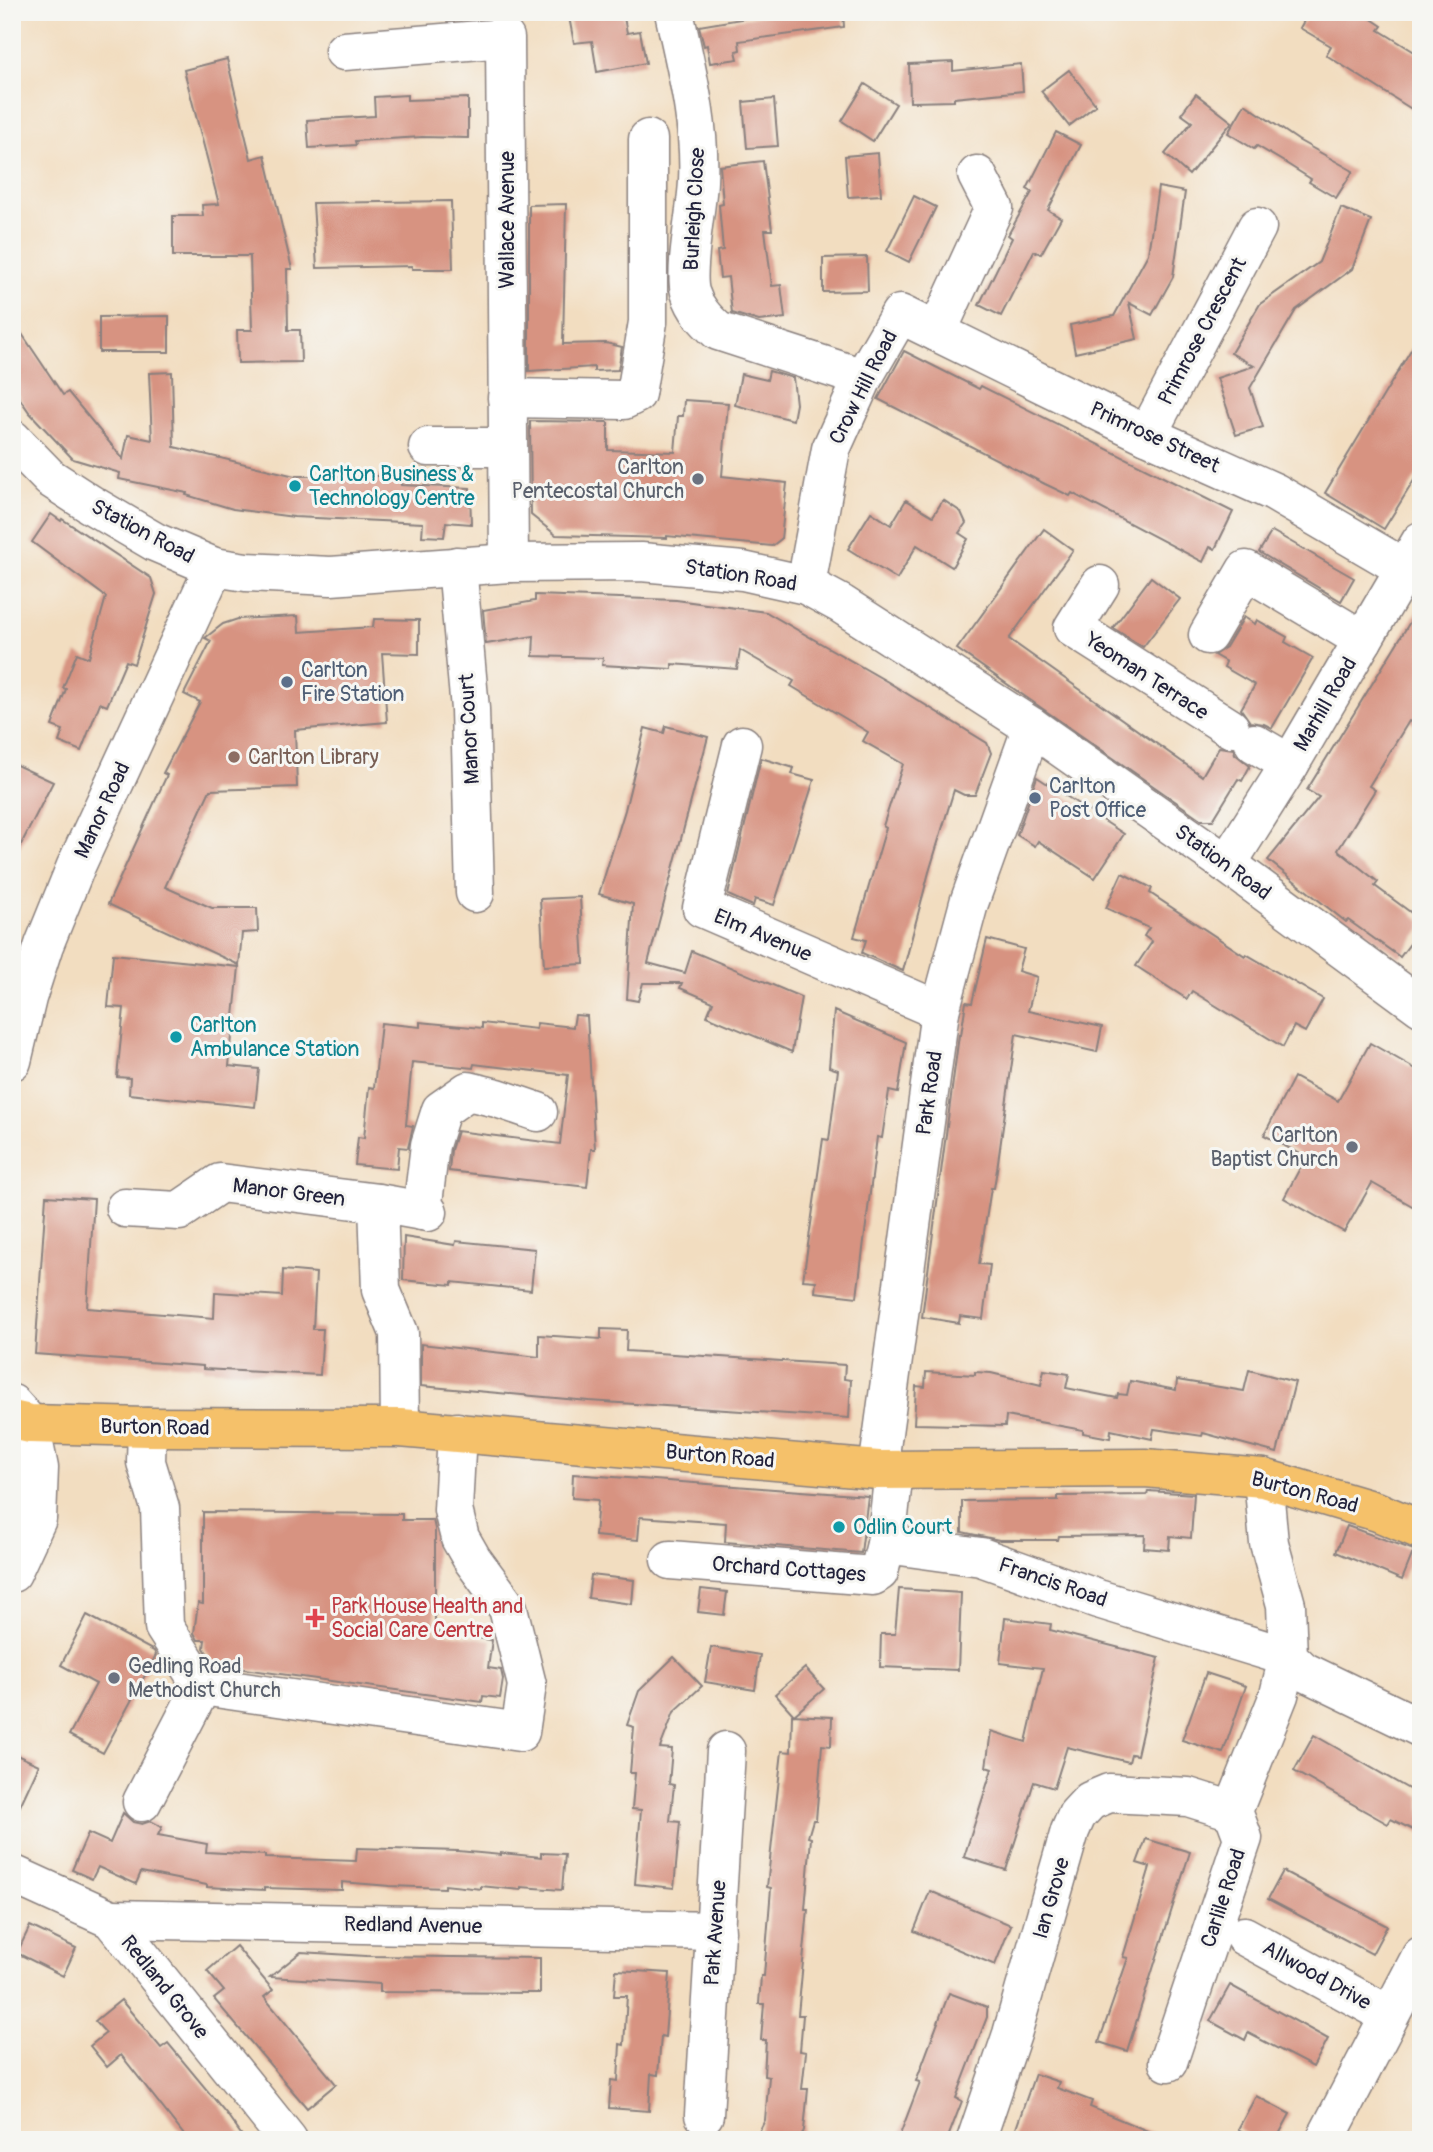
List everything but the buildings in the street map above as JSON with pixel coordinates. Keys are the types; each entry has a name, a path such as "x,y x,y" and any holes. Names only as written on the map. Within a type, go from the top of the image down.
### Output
{"main road":[{"name":"Burton Road","path":"18,1416 147,1427 400,1428 886,1470 1145,1468 1263,1478 1378,1512 1421,1530"}],"street":[{"name":"Burleigh Close","path":"674,12 697,126 698,180 690,292 702,316 718,331 863,378"},
{"name":"Wallace Avenue","path":"344,51 505,38 509,563"},
{"path":"507,398 624,400 636,394 648,322 648,139"},
{"path":"937,332 994,208 977,175"},
{"name":"Primrose Crescent","path":"1147,435 1257,227"},
{"name":"Crow Hill Road","path":"806,585 831,449 863,378 900,314"},
{"name":"Primrose Street","path":"900,314 1147,435 1413,555"},
{"name":"Station Road","path":"12,439 50,478 90,504 155,542 214,567 246,572 331,576 509,563 641,562 743,571 806,585 841,604 1032,727 1417,998"},
{"path":"428,447 508,447"},
{"name":"Marhill Road","path":"1227,864 1290,764 1413,555"},
{"name":"Manor Court","path":"457,566 470,709 475,893"},
{"name":"Manor Road","path":"12,1061 27,998 44,945 76,866 214,567"},
{"path":"1208,635 1246,570 1363,640"},
{"name":"Yeoman Terrace","path":"1100,584 1073,628 1290,764"},
{"name":"Park Road","path":"886,1470 940,1012 969,903 1032,727"},
{"name":"Elm Avenue","path":"742,745 702,908 940,1012"},
{"name":"Manor Green","path":"125,1208 179,1211 220,1183 378,1203 425,1212 429,1145 441,1110 468,1091 538,1112"},
{"path":"378,1203 381,1290 399,1333 400,1428"},
{"path":"12,1573 37,1519 39,1468 18,1416"},
{"path":"147,1427 146,1462 160,1508 164,1627 202,1686 520,1732 527,1685 508,1608 460,1538 453,1510 457,1432"},
{"path":"886,1470 886,1545"},
{"path":"1233,1811 1279,1695 1288,1657 1286,1605 1269,1543 1263,1478"},
{"name":"Orchard Cottages","path":"670,1560 873,1576 879,1572 886,1545"},
{"name":"Francis Road","path":"886,1545 981,1557 1098,1600 1288,1657 1303,1671 1421,1728"},
{"path":"142,1802 202,1686"},
{"name":"Park Avenue","path":"704,2115 726,1751"},
{"name":"Ian Grove","path":"976,2140 1012,2034 1070,1831 1077,1815 1090,1801 1109,1793 1188,1797 1233,1811"},
{"name":"Carlile Road","path":"1168,2062 1243,1838 1233,1811"},
{"name":"Redland Grove","path":"12,1874 111,1919 288,2140"},
{"name":"Redland Avenue","path":"111,1919 716,1931"},
{"name":"Allwood Drive","path":"1244,1936 1389,2015"},
{"name":"Allwood Drive","path":"1325,2140 1421,1956"}],"place":[{"name":"Carlton Pentecostal Church","path":"698,479"},
{"name":"Carlton Business & Technology Centre","path":"295,486"},
{"name":"Carlton Fire Station","path":"287,682"},
{"name":"Carlton Library","path":"234,757"},
{"name":"Carlton Post Office","path":"1035,798"},
{"name":"Carlton Ambulance Station","path":"176,1037"},
{"name":"Carlton Baptist Church","path":"1352,1147"},
{"name":"Odlin Court","path":"839,1527"},
{"name":"Park House Health and Social Care Centre","path":"315,1618"},
{"name":"Gedling Road Methodist Church","path":"114,1678"}]}
